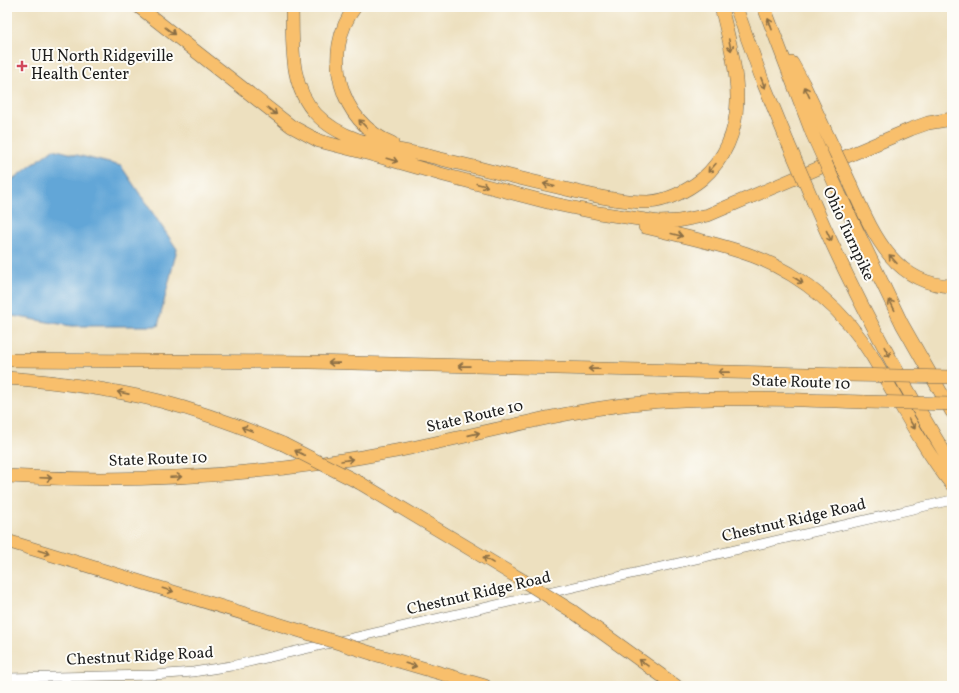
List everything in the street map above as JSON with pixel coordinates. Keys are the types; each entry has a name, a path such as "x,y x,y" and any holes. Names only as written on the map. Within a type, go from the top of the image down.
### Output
{"highway":[{"path":"139,7 298,131 326,144 370,154 548,202 599,213 659,222 678,221 708,216 910,130 932,122 952,119"},
{"path":"286,7 286,66 290,87 298,104 310,120 323,133 337,141 370,154"},
{"path":"292,7 293,52 296,74 305,99 315,113 327,125 351,137 384,147 587,194 648,202 666,199 684,191 706,175 726,148 733,131 738,99 736,76 721,7"},
{"path":"355,7 342,30 337,53 338,74 346,98 359,119 374,134 387,142 422,155"},
{"name":"Ohio Turnpike","path":"736,7 763,82 813,201 875,330 947,469"},
{"path":"764,7 777,42 800,77 818,130 851,186 878,240 897,265 912,275 930,283 952,286"},
{"path":"587,194 627,210 639,213 661,216 689,213 709,208 734,198 919,119 936,114 952,112"},
{"name":"Ohio Turnpike","path":"818,130 838,191 902,324 952,412"},
{"path":"599,213 755,257 788,273 819,294 848,323 864,344 947,469 952,485"},
{"name":"State Route 10","path":"7,360 319,363 952,377"},
{"path":"7,378 73,385 118,392 160,401 211,416 283,444 360,483 522,580 572,611 676,686"},
{"name":"State Route 10","path":"7,476 76,479 133,479 269,470 334,462 426,445 558,416 652,402 732,399 952,404"},
{"path":"7,541 374,654 485,686"}],"street":[{"name":"Chestnut Ridge Road","path":"7,678 154,675 193,672 232,666 952,500"}],"water":[{"path":"53,149 121,166 177,249 158,326 71,326 7,315 7,184"}],"place":[{"name":"UH North Ridgeville Health Center","path":"22,66"}]}
